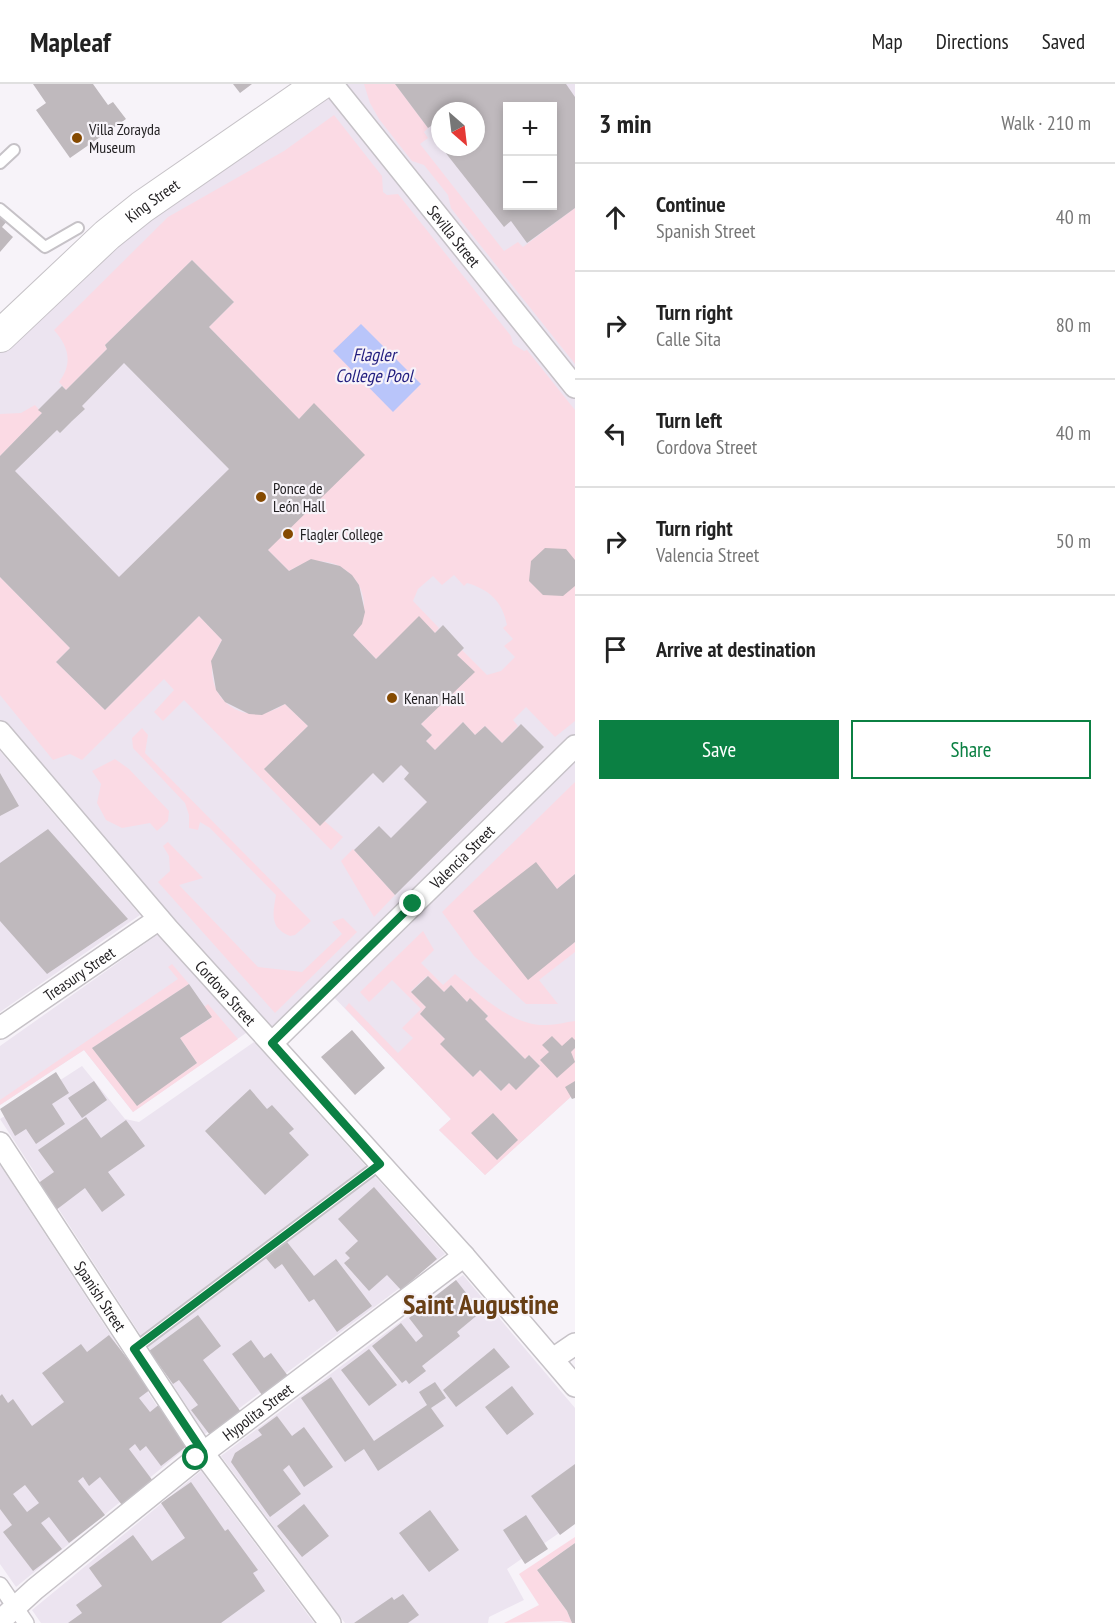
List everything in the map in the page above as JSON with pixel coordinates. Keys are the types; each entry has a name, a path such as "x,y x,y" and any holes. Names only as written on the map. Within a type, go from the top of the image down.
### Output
{"main road":[{"name":"King Street","path":"0,336 107,235 142,207 320,84"}],"street":[{"name":"Sevilla Street","path":"332,84 575,387"},
{"name":"Cordova Street","path":"0,732 159,919 464,1256 575,1386"},
{"name":"Valencia Street","path":"272,1043 575,746"},
{"name":"Treasury Street","path":"0,1028 159,919"},
{"name":"Spanish Street","path":"0,1143 203,1452 330,1623"},
{"name":"Hypolita Street","path":"14,1617 203,1452 464,1256"},
{"path":"553,1359 575,1344"},
{"path":"0,1586 14,1617"}],"lane":[{"path":"0,163 14,150"},
{"path":"0,209 45,247 78,228"},
{"path":"134,1349 380,1164"}],"shaded area":[{"name":"Flagler College","path":"320,84 575,84 575,1093 485,1175 439,1130 451,1119 326,989 272,1043 256,1026 133,1112 84,1050 0,1105 0,1046 167,928 0,732 0,336"},
{"path":"364,84 395,84 428,128 424,132 428,138 420,144 504,251 518,242 523,247 575,208 575,364 451,208 448,195 424,165 412,161 379,119 370,103"},
{"path":"334,115 382,176 383,192 387,195 398,194 511,336 513,344 524,351 527,350 575,410 575,721 555,737 526,707 513,720 518,726 502,743 485,726 475,735 463,722 435,750 426,741 432,735 421,724 474,672 457,655 462,650 487,675 501,671 515,657 504,646 513,639 503,628 507,625 502,609 494,598 482,589 467,583 464,586 454,575 442,585 433,576 418,589 413,601 439,628 435,633 419,617 376,659 353,635 362,619 364,602 360,587 351,575 339,566 324,561 307,563 289,571 268,550 314,404 299,419 209,327 234,302 192,260 105,345 107,349 66,390 59,382 68,362 66,349 54,330 168,217 284,151"},
{"path":"35,405 42,413 0,456 0,414 21,413"},
{"path":"0,577 70,648 56,662 105,710 199,616 222,640 214,657 212,674 216,689 224,701 236,710 251,714 268,712 285,704 308,726 264,769 343,837 331,850 184,700 163,721 154,712 174,690 164,679 82,760 70,754 53,760 0,695"},
{"path":"142,728 148,735 145,753 311,921 295,935 290,936 283,933 276,924 274,914 276,895 210,828 200,822 198,830 189,828 189,815 185,803 133,748 132,738"},
{"path":"0,751 140,915 0,1012"},
{"path":"115,759 129,769 169,811 168,821 157,831 150,823 122,828 106,820 97,803 101,784 92,771"},
{"path":"575,782 575,874 557,889 536,863 527,979 575,942 575,952 539,980 558,1004 526,1004 474,956 442,912"},
{"path":"168,842 203,878 179,885 258,967 302,972 342,934 332,922 343,918 357,932 275,1013 158,882 170,871 169,856 163,846"},
{"path":"353,849 395,895 374,917 341,861"},
{"path":"423,931 434,950 421,963 443,985 455,974 498,1008 522,1021 550,1025 575,1021 575,1093 485,1175 439,1130 451,1119 345,1008 349,1003 398,1053 413,1038 402,1028 421,1009 392,980 369,1002 360,992","holes":["427,976 444,992 451,985 467,1002 470,999 488,1016 485,1019 525,1059 529,1055 540,1066 516,1089 509,1083 500,1091 480,1070 473,1077 441,1044 445,1039 420,1014 426,1007 411,991"]},
{"path":"172,964 189,984 92,1048 137,1105 197,1063 180,1038 211,1018 204,1007 208,1004 238,1039 133,1112 84,1050 0,1105 0,1100 178,979 168,967"},
{"path":"254,1042 445,1254 205,1434 0,1119 82,1066 125,1119 139,1122"},
{"path":"0,1165 185,1449 16,1587 0,1564"},
{"path":"463,1275 575,1408 575,1522 507,1569 524,1600 489,1617 488,1623 345,1623 221,1456"},
{"path":"201,1471 314,1623 41,1623 32,1610"},
{"path":"575,1537 575,1543 537,1570 567,1611 572,1623 561,1621 504,1623 539,1605 519,1574"}],"water":[{"name":"Flagler College Pool","path":"361,324 421,384 393,412 333,351"}],"building":[{"name":"Villa Zorayda Museum","path":"33,84 93,84 108,105 113,102 126,119 70,158 36,110 46,103"},
{"path":"233,84 252,84 240,93"},
{"path":"395,84 566,84 575,97 575,208 527,243 511,221 504,227 448,156 485,156 485,102 431,102 431,126 428,128"},
{"path":"0,203 13,214 2,227 13,237 0,252"},
{"name":"Ponce de León Hall","path":"192,260 234,302 209,327 299,419 314,403 365,455 268,550 289,571 311,559 340,566 352,575 359,585 365,612 362,624 353,635 376,659 419,616 435,633 443,625 464,648 457,655 475,672 421,724 432,735 426,741 435,750 463,722 475,735 485,726 502,743 521,724 544,747 395,895 354,850 379,826 391,838 427,802 404,779 409,773 401,765 383,783 373,773 320,826 264,769 308,726 285,704 262,715 249,714 225,702 216,690 211,661 222,640 199,616 105,710 56,662 70,648 0,577 0,456 42,413 38,410 62,386 66,390 107,349 105,345","holes":["124,363 229,469 119,577 15,471 57,430 60,433 85,409 82,406"]},
{"path":"545,548 566,549 575,560 575,586 563,596 543,595 529,581 531,561"},
{"path":"0,773 19,806 0,816"},
{"path":"48,829 128,919 47,974 0,921 0,863"},
{"path":"536,862 557,889 575,874 575,942 528,980 473,911"},
{"path":"428,976 444,992 451,985 467,1002 470,998 488,1016 485,1019 525,1059 529,1055 540,1066 516,1090 509,1083 501,1091 480,1070 473,1077 440,1044 445,1039 420,1014 426,1007 411,992"},
{"path":"189,984 212,1017 180,1038 197,1063 137,1106 92,1048"},
{"path":"352,1030 385,1068 355,1095 321,1057"},
{"path":"552,1036 562,1046 572,1037 575,1040 575,1048 571,1052 575,1062 557,1078 540,1060 549,1052 542,1045"},
{"path":"56,1072 69,1093 52,1104 65,1124 36,1144 26,1129 15,1136 0,1109"},
{"path":"94,1081 107,1100 82,1118 68,1098"},
{"path":"575,1081 575,1098 572,1099 565,1087"},
{"path":"250,1089 267,1109 272,1105 294,1129 289,1133 309,1155 265,1195 205,1131"},
{"path":"493,1113 518,1140 497,1160 471,1133"},
{"path":"86,1117 101,1138 126,1120 145,1146 108,1172 125,1195 102,1212 85,1188 56,1210 37,1184 54,1172 38,1150"},
{"path":"374,1187 437,1259 401,1290 387,1275 369,1291 344,1263 350,1258 345,1253 358,1241 338,1219"},
{"path":"287,1242 314,1276 336,1259 372,1306 337,1332 314,1299 309,1302 282,1264 275,1269 265,1257"},
{"path":"456,1280 481,1312 457,1332 460,1336 422,1366 426,1371 409,1384 406,1380 402,1383 372,1346 401,1323 416,1342 423,1336 409,1318 423,1308 429,1316 435,1311 428,1302"},
{"path":"198,1315 221,1346 203,1360 241,1412 210,1435 191,1410 198,1405 179,1380 173,1384 149,1351"},
{"path":"109,1335 151,1389 139,1398 150,1412 161,1403 192,1442 161,1466 146,1446 140,1451 135,1444 129,1449 153,1481 122,1505 100,1477 89,1486 83,1477 78,1481 105,1515 69,1543 49,1517 41,1523 62,1549 33,1571 3,1532 12,1525 0,1509 0,1396 2,1394 8,1403 13,1399 32,1426 64,1402 42,1373 81,1344 87,1352","holes":["25,1485 39,1503 27,1512 13,1494"]},
{"path":"251,1340 264,1358 271,1353 288,1376 262,1395 232,1354"},
{"path":"494,1348 510,1367 456,1407 443,1390"},
{"path":"369,1349 397,1385 369,1406 341,1370"},
{"path":"331,1377 374,1441 427,1405 419,1392 435,1382 446,1398 431,1408 444,1426 378,1471 364,1449 345,1462 301,1398"},
{"path":"512,1386 534,1414 507,1435 485,1407"},
{"path":"277,1416 292,1436 304,1427 333,1467 304,1487 289,1465 283,1470 301,1494 270,1517 231,1462 235,1453 262,1435 258,1430"},
{"path":"575,1464 575,1524 560,1535 531,1496"},
{"path":"191,1482 225,1531 228,1529 258,1570 253,1573 265,1591 221,1623 68,1623 82,1613 76,1605 102,1586 89,1568 133,1535 152,1561 185,1538 161,1503"},
{"path":"304,1504 329,1536 302,1557 277,1526"},
{"path":"430,1510 459,1550 429,1572 399,1533"},
{"path":"526,1515 548,1549 525,1564 503,1530"},
{"path":"575,1543 575,1623 572,1623 567,1611 537,1570"},
{"path":"403,1594 419,1615 408,1623 354,1623 392,1597 394,1600"}],"place":[{"name":"Villa Zorayda Museum","path":"77,138"},
{"name":"Ponce de León Hall","path":"261,497"},
{"name":"Flagler College","path":"288,534"},
{"name":"Kenan Hall","path":"392,698"}],"district":[{"name":"Saint Augustine","path":"481,1303"}],"route":[{"path":"196,1458 203,1452 134,1349 380,1164 272,1043 413,904"}]}
